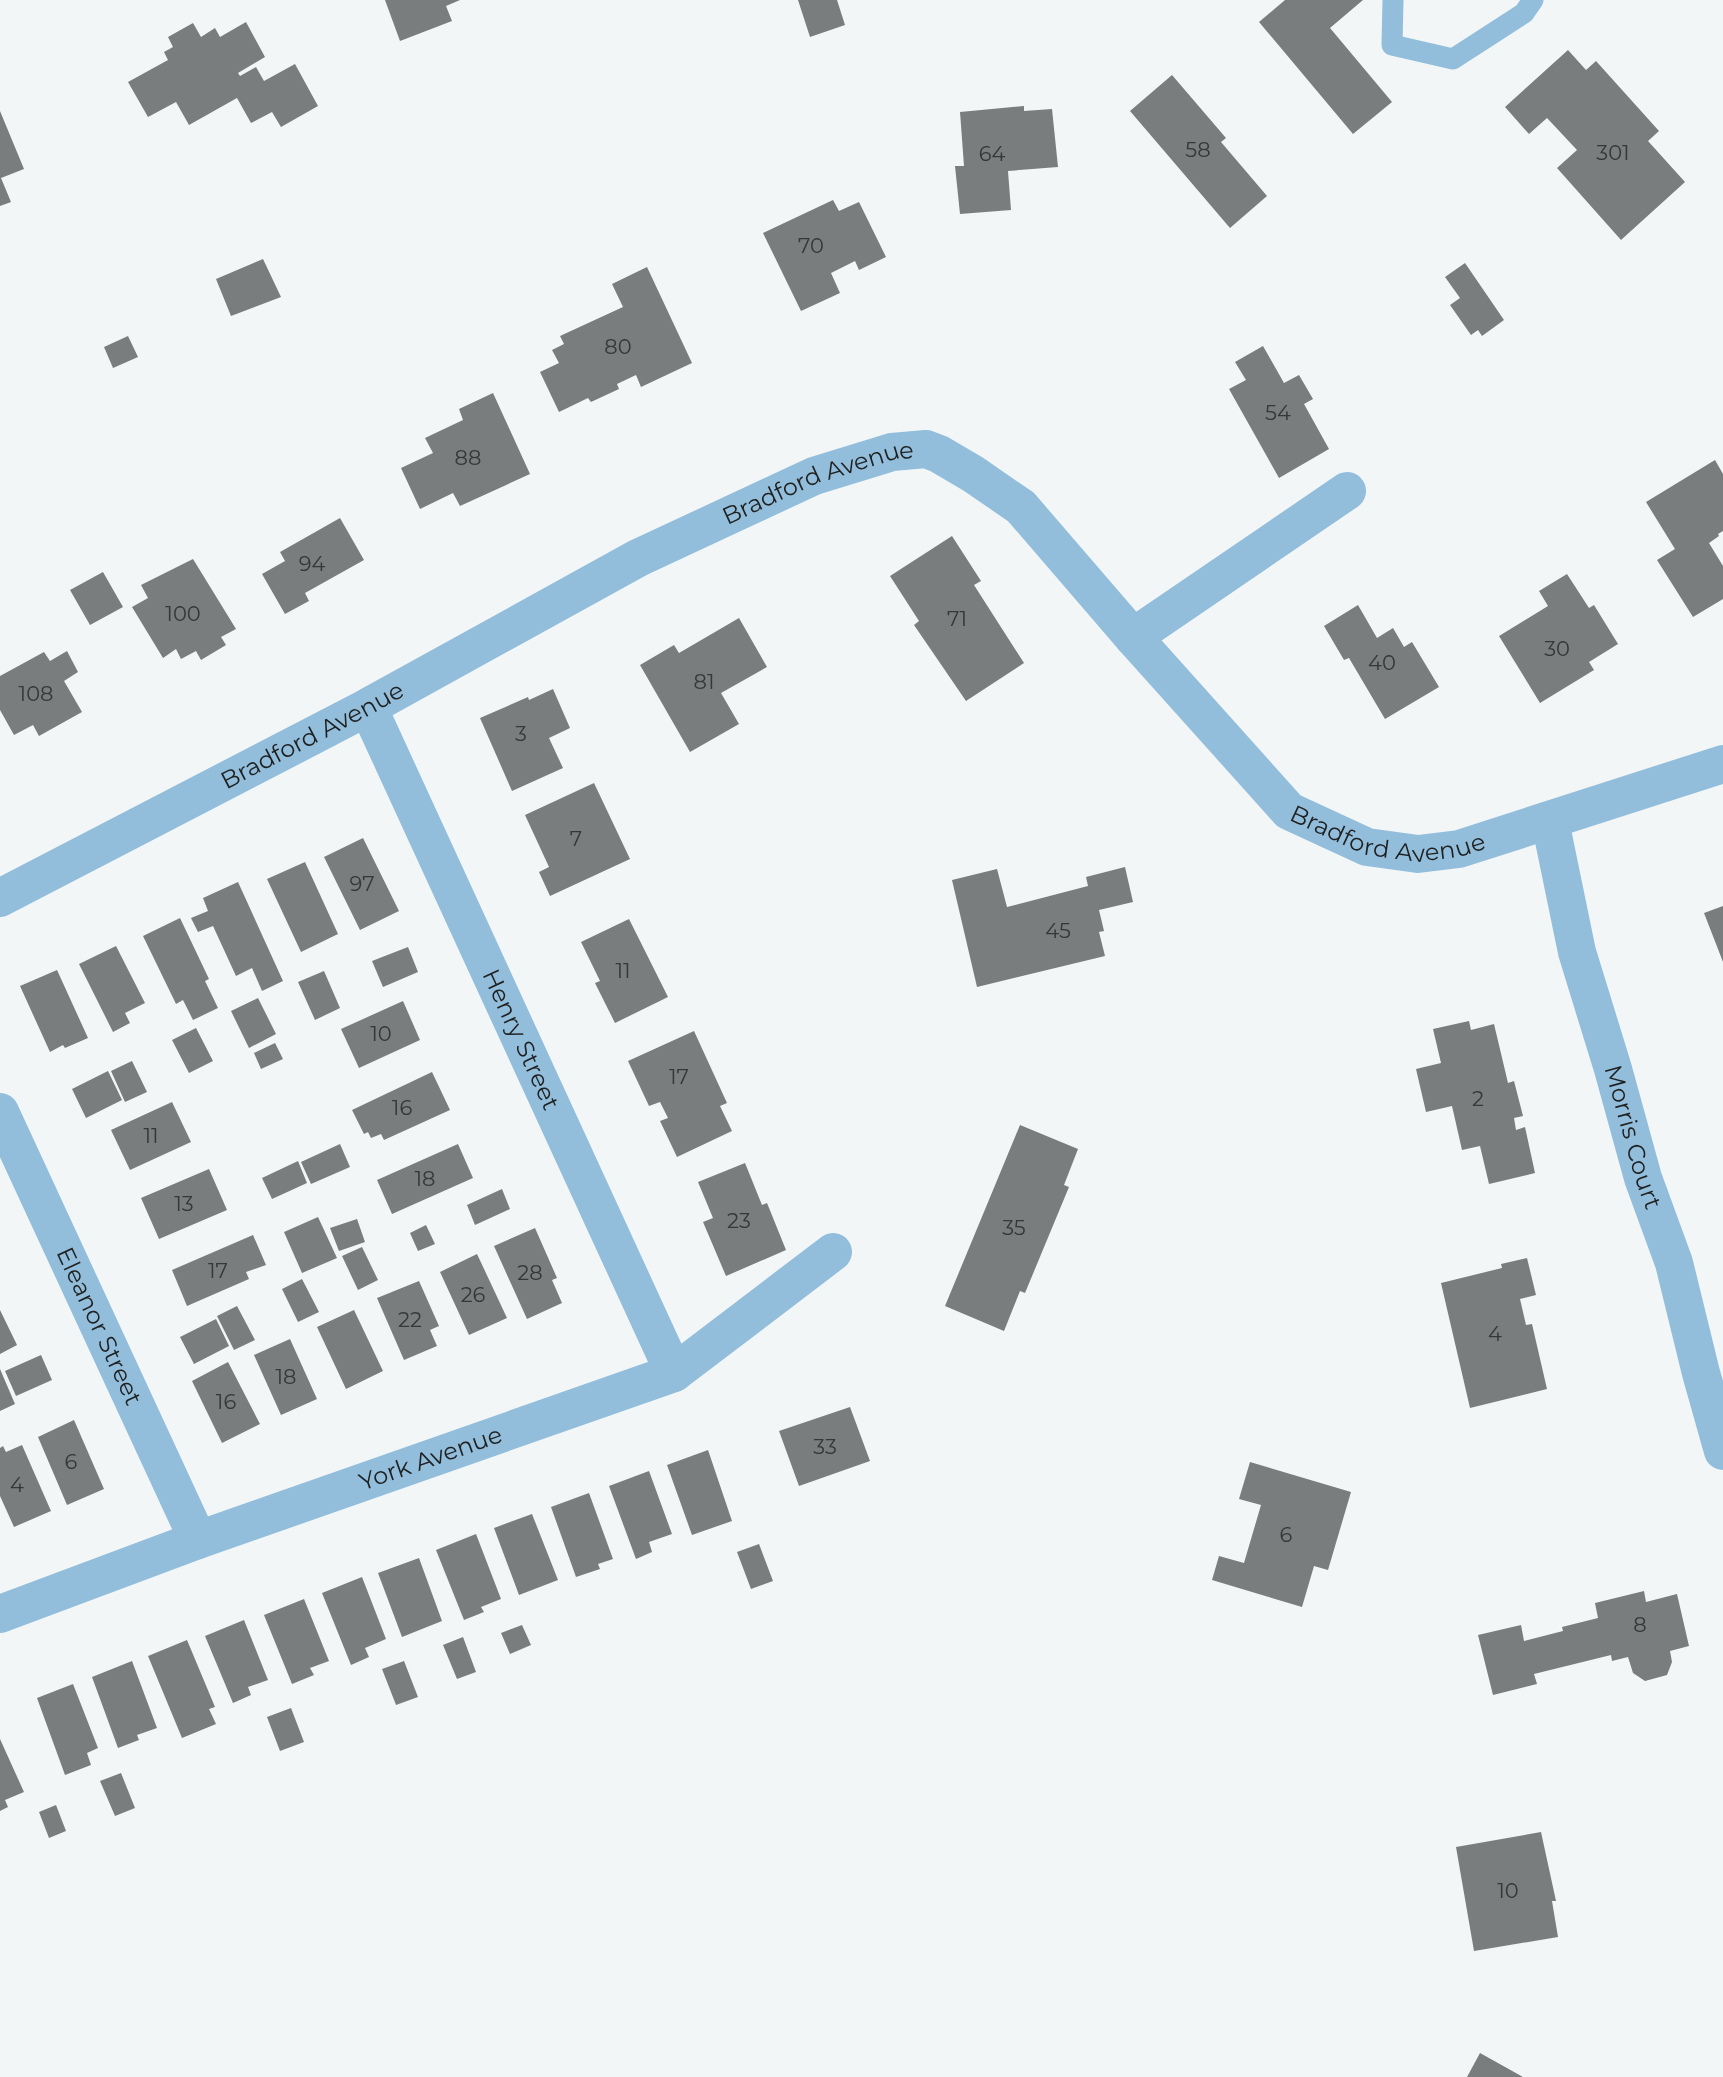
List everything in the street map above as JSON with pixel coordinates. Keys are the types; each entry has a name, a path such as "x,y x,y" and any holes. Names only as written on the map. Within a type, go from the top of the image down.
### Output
{"street":[{"name":"Bradford Avenue","path":"0,898 368,706 638,558 814,476 892,452 926,449 973,474 1021,508 1289,811 1367,847 1418,854 1460,849 1723,764"},
{"path":"1133,637 1348,491"},
{"name":"Henry Street","path":"368,706 674,1373"},
{"name":"Morris Court","path":"1550,821 1577,952 1643,1178 1674,1264 1700,1373 1723,1451"},
{"name":"Eleanor Street","path":"0,1112 198,1540"},
{"name":"York Avenue","path":"0,1614 198,1540 674,1373 833,1252"}],"lane":[{"path":"1392,0 1392,45 1453,59 1524,13 1533,0"}],"building":[{"path":"385,0 460,0 446,6 452,21 400,41"},
{"path":"798,0 837,0 845,25 810,37"},
{"path":"1285,0 1363,0 1330,28 1392,102 1353,134 1259,22"},
{"path":"246,22 265,57 238,73 240,76 256,67 264,81 295,64 318,106 281,127 272,112 251,123 237,98 189,125 176,102 148,117 128,82 168,60 164,52 173,47 168,37 193,23 201,37 215,28 220,37"},
{"path":"1568,50 1586,70 1596,61 1659,131 1648,141 1685,182 1621,240 1557,168 1577,150 1547,118 1529,134 1505,107"},
{"path":"1172,75 1226,138 1221,142 1267,196 1230,228 1130,111"},
{"path":"1024,106 1024,111 1052,109 1058,167 1008,171 1011,210 960,214 955,166 964,166 960,112"},
{"path":"0,111 24,169 1,178 11,202 0,206"},
{"path":"833,200 839,211 859,202 886,257 859,270 855,261 831,273 840,293 801,311 763,233"},
{"path":"263,259 281,297 231,316 216,279"},
{"path":"1465,263 1504,320 1482,336 1478,330 1471,335 1450,305 1460,298 1445,277"},
{"path":"647,267 692,363 641,387 636,375 617,384 619,389 591,402 588,398 559,412 540,372 559,363 552,350 564,344 560,336 623,307 612,284"},
{"path":"128,336 138,357 113,368 104,347"},
{"path":"1263,346 1284,383 1299,375 1313,399 1304,404 1329,449 1279,478 1229,389 1246,380 1235,362"},
{"path":"493,393 530,474 460,506 453,493 420,509 401,468 433,453 425,438 463,420 459,409"},
{"path":"1715,460 1723,474 1723,531 1709,543 1723,566 1723,599 1693,617 1657,560 1675,549 1646,502"},
{"path":"340,518 364,560 305,593 309,601 285,614 262,574 285,561 280,552"},
{"path":"952,536 981,581 974,585 1024,663 966,701 914,625 919,621 890,576"},
{"path":"193,559 236,629 221,637 226,645 201,660 196,651 181,659 176,649 163,658 132,607 148,598 141,585"},
{"path":"103,572 123,607 90,625 70,590"},
{"path":"1567,574 1589,608 1594,605 1618,644 1589,662 1594,670 1540,703 1499,636 1548,606 1539,591"},
{"path":"1358,605 1377,638 1393,628 1404,647 1412,642 1439,687 1385,719 1349,658 1344,660 1324,626"},
{"path":"739,618 767,667 721,693 739,724 690,752 640,665 674,645 679,653"},
{"path":"67,651 78,672 64,681 82,712 39,736 33,725 14,735 0,710 0,676 44,652 50,661"},
{"path":"553,689 570,728 549,738 563,768 512,791 480,718"},
{"path":"594,783 630,859 550,896 539,872 549,867 525,815"},
{"path":"363,838 399,911 360,930 324,857"},
{"path":"305,862 338,934 301,952 267,879"},
{"path":"1125,867 1133,902 1099,910 1104,931 1099,932 1105,956 977,987 952,880 997,869 1007,907 1088,886 1086,877"},
{"path":"238,882 283,981 262,991 252,968 236,976 213,926 198,932 191,918 208,911 203,898"},
{"path":"1723,906 1723,962 1704,913"},
{"path":"180,918 209,979 205,981 218,1008 193,1020 183,1000 176,1004 143,936"},
{"path":"629,919 668,997 615,1023 595,983 600,981 581,942"},
{"path":"116,946 145,1003 125,1013 130,1023 113,1032 79,964"},
{"path":"408,947 418,972 383,987 372,961"},
{"path":"57,970 88,1038 50,1052 20,986"},
{"path":"324,971 340,1008 315,1020 298,982"},
{"path":"258,998 276,1034 249,1048 231,1011"},
{"path":"403,1001 420,1040 359,1068 341,1029"},
{"path":"1469,1021 1471,1030 1494,1024 1508,1083 1514,1081 1523,1116 1514,1118 1516,1130 1525,1127 1535,1173 1489,1184 1480,1146 1462,1150 1452,1106 1426,1112 1416,1069 1441,1063 1433,1029"},
{"path":"196,1028 213,1061 189,1073 172,1040"},
{"path":"694,1031 727,1103 720,1106 732,1131 677,1157 660,1121 668,1118 660,1102 649,1106 628,1061"},
{"path":"275,1043 283,1059 261,1069 254,1053"},
{"path":"132,1061 147,1092 125,1102 111,1071"},
{"path":"108,1071 122,1100 86,1118 72,1089"},
{"path":"432,1072 450,1110 384,1140 381,1134 371,1138 368,1132 364,1134 352,1110"},
{"path":"172,1102 191,1142 130,1170 111,1130"},
{"path":"1020,1125 1078,1149 1064,1185 1069,1187 1025,1293 1020,1291 1004,1331 945,1306"},
{"path":"340,1144 350,1167 311,1184 301,1162"},
{"path":"458,1144 473,1178 392,1214 377,1180"},
{"path":"298,1161 307,1183 272,1199 262,1178"},
{"path":"745,1163 762,1205 767,1203 786,1250 726,1276 703,1222 713,1218 698,1182"},
{"path":"209,1169 227,1210 159,1239 141,1198"},
{"path":"502,1189 510,1209 475,1225 467,1205"},
{"path":"318,1217 337,1258 302,1273 284,1232"},
{"path":"357,1219 365,1242 339,1251 330,1228"},
{"path":"426,1225 435,1244 418,1251 410,1233"},
{"path":"535,1228 557,1278 552,1280 562,1303 527,1319 494,1246"},
{"path":"253,1235 266,1265 246,1272 249,1279 187,1306 172,1270"},
{"path":"362,1247 378,1280 358,1290 342,1256"},
{"path":"477,1254 507,1318 469,1335 440,1272"},
{"path":"1527,1258 1536,1295 1520,1299 1526,1325 1532,1324 1547,1389 1470,1408 1441,1283 1502,1268 1501,1264"},
{"path":"302,1279 319,1312 298,1322 282,1289"},
{"path":"419,1281 439,1326 430,1330 437,1346 404,1360 377,1298"},
{"path":"237,1306 255,1340 234,1350 217,1316"},
{"path":"0,1310 17,1345 0,1354"},
{"path":"354,1310 383,1371 346,1389 317,1327"},
{"path":"216,1319 229,1346 194,1364 180,1337"},
{"path":"290,1339 317,1399 281,1415 254,1355"},
{"path":"41,1355 52,1380 16,1396 5,1371"},
{"path":"228,1362 260,1424 222,1443 192,1381"},
{"path":"0,1369 15,1404 0,1411"},
{"path":"850,1407 870,1461 799,1486 779,1431"},
{"path":"74,1420 104,1489 67,1505 38,1437"},
{"path":"22,1445 51,1511 14,1527 0,1496 0,1448 3,1446 6,1452"},
{"path":"708,1450 732,1521 692,1535 667,1465"},
{"path":"1250,1462 1351,1492 1328,1570 1314,1566 1302,1607 1212,1580 1219,1556 1244,1563 1261,1505 1239,1499"},
{"path":"649,1471 672,1534 649,1542 652,1552 636,1559 609,1486"},
{"path":"589,1493 613,1559 598,1564 600,1569 576,1577 551,1507"},
{"path":"532,1514 558,1580 519,1595 494,1528"},
{"path":"476,1534 501,1599 481,1607 484,1612 464,1620 436,1550"},
{"path":"759,1544 773,1581 751,1589 737,1552"},
{"path":"419,1558 442,1621 402,1637 378,1573"},
{"path":"362,1577 386,1639 365,1648 369,1657 351,1665 322,1593"},
{"path":"1644,1591 1646,1602 1677,1594 1689,1646 1670,1651 1672,1662 1667,1675 1645,1681 1633,1673 1628,1657 1612,1661 1611,1655 1534,1674 1537,1684 1493,1695 1478,1635 1521,1625 1524,1641 1563,1631 1562,1627 1598,1618 1595,1603"},
{"path":"304,1599 329,1661 310,1668 314,1675 292,1684 264,1615"},
{"path":"244,1620 268,1680 248,1687 251,1695 233,1703 205,1636"},
{"path":"522,1625 531,1645 510,1654 501,1633"},
{"path":"463,1637 476,1672 457,1679 443,1645"},
{"path":"187,1640 215,1707 209,1709 216,1724 182,1738 148,1656"},
{"path":"132,1661 157,1728 137,1735 139,1740 118,1748 92,1677"},
{"path":"404,1661 418,1697 396,1705 382,1669"},
{"path":"73,1684 98,1748 87,1753 91,1765 65,1775 37,1698"},
{"path":"291,1708 304,1742 280,1751 267,1717"},
{"path":"0,1739 24,1792 5,1800 8,1807 0,1811"},
{"path":"121,1773 135,1808 115,1816 100,1781"},
{"path":"56,1805 66,1831 49,1838 39,1812"},
{"path":"1541,1832 1556,1901 1552,1901 1558,1937 1474,1951 1456,1847"},
{"path":"1480,2053 1523,2077 1467,2077"}]}
